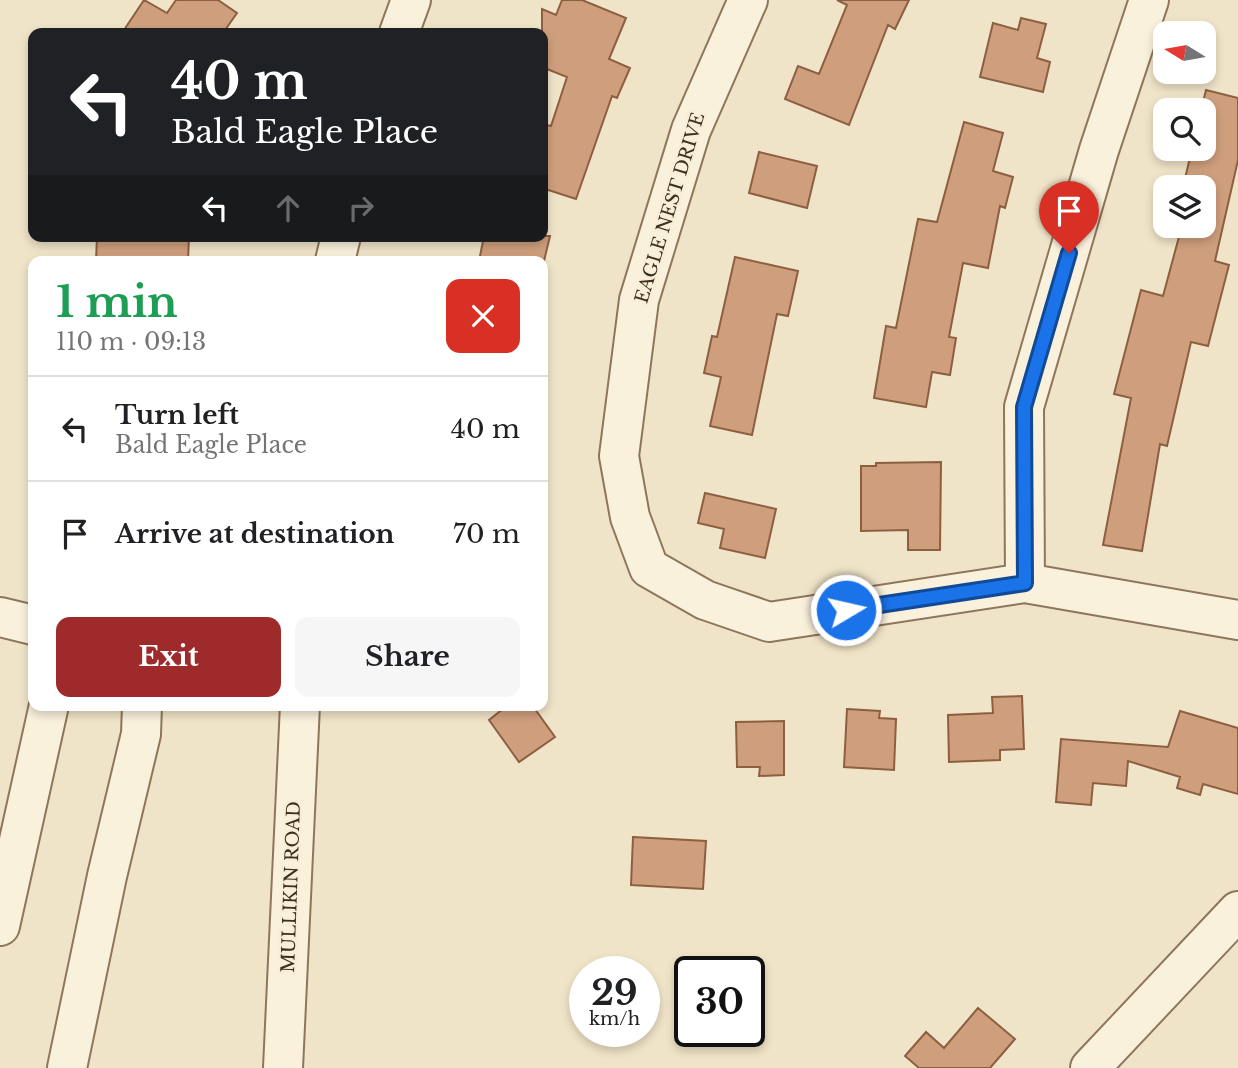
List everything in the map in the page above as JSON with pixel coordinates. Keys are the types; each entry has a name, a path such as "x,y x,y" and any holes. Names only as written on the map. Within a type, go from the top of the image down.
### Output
{"street":[{"path":"402,28 411,0"},
{"name":"EAGLE NEST DRIVE","path":"748,0 691,130 639,300 619,456 630,517 649,568 705,600 769,622 1025,583 1238,620"},
{"path":"1025,583 1024,407 1099,150 1149,0"},
{"path":"0,617 28,624"},
{"path":"0,640 28,636"},
{"path":"0,926 49,711"},
{"path":"67,1068 107,876 141,734 142,711"},
{"name":"MULLIKIN ROAD","path":"283,1068 300,711"},
{"path":"1090,1068 1238,911"}],"building":[{"path":"144,0 167,13 176,0 218,0 237,13 226,28 125,28"},
{"path":"562,0 582,0 626,18 609,59 630,68 617,98 612,96 576,199 548,190 548,125 551,126 567,77 548,69 548,28 542,28 542,9 556,15"},
{"path":"837,0 909,0 895,29 888,25 849,125 785,99 798,66 819,74 847,5"},
{"path":"1021,18 1046,24 1037,58 1050,62 1043,92 980,77 993,23 1018,30"},
{"path":"1206,90 1238,98 1238,160 1215,261 1229,265 1208,346 1191,342 1167,446 1160,444 1142,551 1103,545 1131,398 1114,394 1141,290 1163,296 1179,238 1216,238 1216,175 1186,175 1189,161 1216,161 1216,98 1204,98"},
{"path":"964,122 1003,133 993,171 1013,177 1005,208 1000,206 988,268 963,263 949,337 956,338 950,375 932,372 926,407 874,398 886,326 896,328 918,219 937,222"},
{"path":"759,152 817,166 807,208 749,193"},
{"path":"550,236 545,256 480,256 483,242 548,242"},
{"path":"97,242 189,242 188,256 96,256"},
{"path":"735,257 798,271 788,316 777,314 752,435 710,426 721,377 704,373 712,336 717,337"},
{"path":"941,462 940,550 908,550 908,530 861,531 861,466 876,466 876,463"},
{"path":"705,493 776,509 765,558 720,548 724,529 698,523"},
{"path":"1022,696 1024,749 1000,750 1000,760 949,762 948,715 993,713 992,697"},
{"path":"847,709 880,711 879,718 896,719 894,770 844,767"},
{"path":"500,711 536,711 555,737 519,762 489,720"},
{"path":"1180,711 1238,728 1238,794 1203,784 1200,795 1177,788 1180,777 1128,761 1126,786 1093,783 1091,805 1056,802 1061,739 1168,747"},
{"path":"784,721 784,775 759,776 760,767 737,767 736,722"},
{"path":"633,837 706,841 703,889 631,885"},
{"path":"978,1008 1015,1039 990,1068 919,1068 905,1056 926,1032 944,1048"}],"route":[{"path":"846,610 1025,583 1024,407 1069,253"}]}
